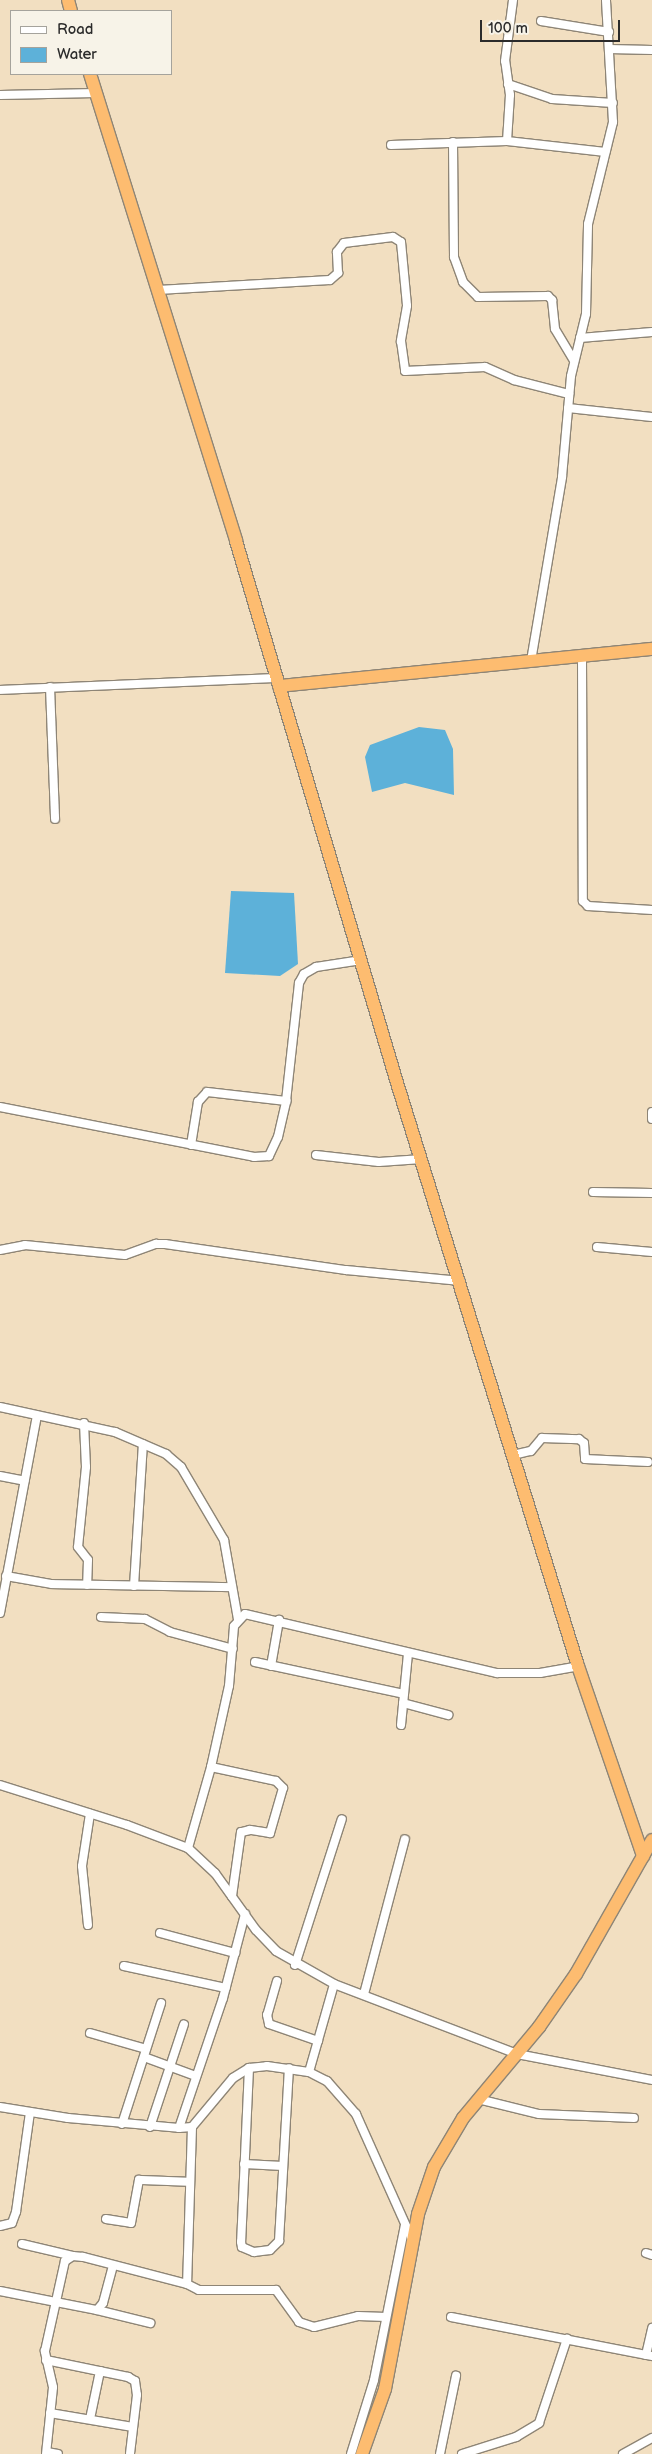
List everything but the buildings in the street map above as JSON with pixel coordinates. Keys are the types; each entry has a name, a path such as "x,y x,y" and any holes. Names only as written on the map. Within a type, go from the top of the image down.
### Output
{"highway":[{"path":"90,75 158,290 578,1666 643,1856"},
{"path":"278,682 652,649"},
{"path":"362,2454 385,2389 424,2192 434,2167 463,2118 517,2054 576,1974 652,1840"}],"street":[{"path":"507,142 508,84 505,62 513,0"},
{"path":"531,661 562,477 569,394 574,361 586,314 588,224 613,122 606,0"},
{"path":"541,21 608,32"},
{"path":"609,49 652,50"},
{"path":"508,84 552,99 613,103"},
{"path":"0,96 96,93"},
{"path":"453,142 454,257 463,282 478,297 548,296 552,300 555,329 574,361"},
{"path":"391,145 507,142 605,152"},
{"path":"158,290 330,280 338,274 337,252 344,243 393,237 401,242 407,306 401,341 405,371 485,367 514,380 569,394"},
{"path":"580,338 652,332"},
{"path":"568,408 652,417"},
{"path":"582,656 583,901 588,906 652,910"},
{"path":"0,690 50,686 278,682"},
{"path":"50,686 55,819"},
{"path":"0,1108 254,1157 269,1156 286,1101 298,983 304,974 316,967 362,960"},
{"path":"191,1145 198,1102 207,1092 286,1101"},
{"path":"652,1112 652,1119"},
{"path":"316,1155 379,1162 422,1159"},
{"path":"593,1192 652,1194"},
{"path":"0,1250 25,1245 125,1255 156,1244 165,1244 346,1270 460,1281"},
{"path":"597,1247 652,1252"},
{"path":"0,1407 84,1423 166,1454 181,1467 191,1488 217,1524 224,1540 238,1619 234,1626 229,1686 212,1766 188,1848"},
{"path":"0,1613 37,1415"},
{"path":"84,1423 86,1467 78,1547 88,1560 87,1585"},
{"path":"513,1455 531,1451 542,1438 579,1439 584,1443 585,1460 648,1462"},
{"path":"134,1586 143,1444"},
{"path":"0,1476 25,1481"},
{"path":"6,1576 52,1584 232,1587"},
{"path":"238,1619 255,1614 497,1674 540,1673 578,1666"},
{"path":"101,1617 145,1619 170,1632 233,1649"},
{"path":"271,1666 279,1620"},
{"path":"401,1725 408,1653"},
{"path":"255,1662 404,1694"},
{"path":"404,1703 448,1715"},
{"path":"212,1766 276,1781 283,1788 270,1833 250,1830 242,1832 232,1896"},
{"path":"0,1785 188,1848 215,1873 245,1914 276,1951 295,1965 334,1984 517,2054 652,2080"},
{"path":"88,1925 82,1866 90,1814"},
{"path":"295,1965 342,1819"},
{"path":"364,1994 405,1839"},
{"path":"179,2128 226,1988 245,1914"},
{"path":"160,1933 235,1953"},
{"path":"124,1966 226,1988"},
{"path":"277,1981 267,2015 268,2024 318,2042"},
{"path":"310,2072 334,1984"},
{"path":"122,2124 161,2003"},
{"path":"150,2127 184,2024"},
{"path":"90,2033 145,2053 170,2066 196,2076"},
{"path":"249,2068 241,2242 242,2247 254,2252 270,2250 279,2241 289,2068"},
{"path":"187,2284 192,2127 233,2078 249,2068 289,2068 310,2072 327,2081 356,2114 413,2242"},
{"path":"478,2099 539,2114 634,2118"},
{"path":"0,2107 150,2127 192,2127"},
{"path":"0,2226 12,2223 16,2212 30,2112"},
{"path":"244,2164 283,2166"},
{"path":"106,2220 131,2223 140,2180 190,2182"},
{"path":"351,2454 374,2380 405,2225"},
{"path":"22,2244 187,2284 199,2290 276,2290 298,2322 314,2327 358,2316 386,2317"},
{"path":"58,2454 46,2453 53,2378 46,2360 46,2340 65,2261 73,2256"},
{"path":"97,2310 103,2303 113,2265"},
{"path":"0,2291 97,2310 150,2323"},
{"path":"451,2317 649,2355 652,2328"},
{"path":"462,2454 516,2437 539,2423 567,2339"},
{"path":"46,2360 100,2371 135,2381 137,2395 130,2454"},
{"path":"90,2419 100,2371"},
{"path":"440,2454 456,2376"},
{"path":"50,2414 133,2427"},
{"path":"624,2454 652,2438"}],"water":[{"path":"419,727 445,730 453,749 454,795 405,783 372,792 365,757 370,745"},
{"path":"231,891 294,893 298,964 280,976 225,973"}]}
